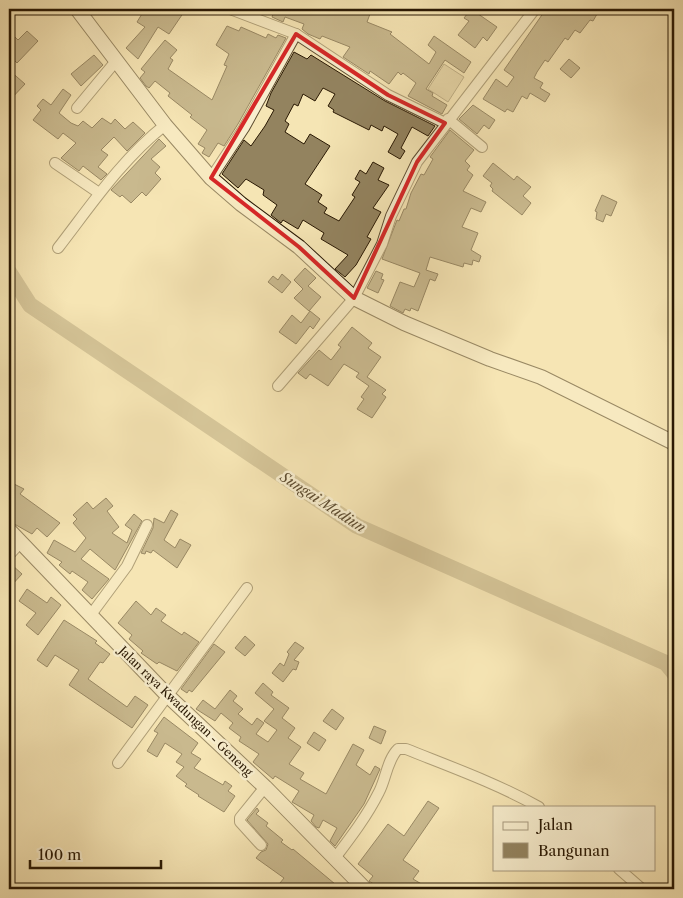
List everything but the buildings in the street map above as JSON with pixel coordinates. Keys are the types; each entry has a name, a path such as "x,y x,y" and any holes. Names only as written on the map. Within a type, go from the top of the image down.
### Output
{"street":[{"path":"77,9 165,124 211,178 241,204 299,247 354,298 404,323 490,359 541,377 674,444"},
{"path":"230,9 296,34 388,95 447,121 482,147"},
{"path":"278,386 354,298 382,244 390,216 417,162 535,9"},
{"path":"211,178 244,128 296,34"},
{"path":"77,108 116,61"},
{"path":"58,248 99,193 132,154 165,124"},
{"path":"55,163 99,193"},
{"path":"90,616 127,566 148,525"},
{"name":"Jalan raya Kwadungan - Geneng","path":"9,530 167,696 265,787 365,889"},
{"path":"9,555 21,542"},
{"path":"118,763 247,588"},
{"path":"335,858 360,825 380,791 392,756 398,749 406,749 485,780 537,806"},
{"path":"261,844 240,822 240,818 265,787"},
{"path":"620,870 642,889"}],"highlighted area":[{"path":"296,34 388,95 445,123 417,162 354,298 299,247 211,178"}],"shaded area":[{"path":"444,64 464,77 448,102 428,89"}],"waterway":[{"name":"Sungai Madiun","path":"9,272 30,305 357,526 666,663 674,673"}]}
